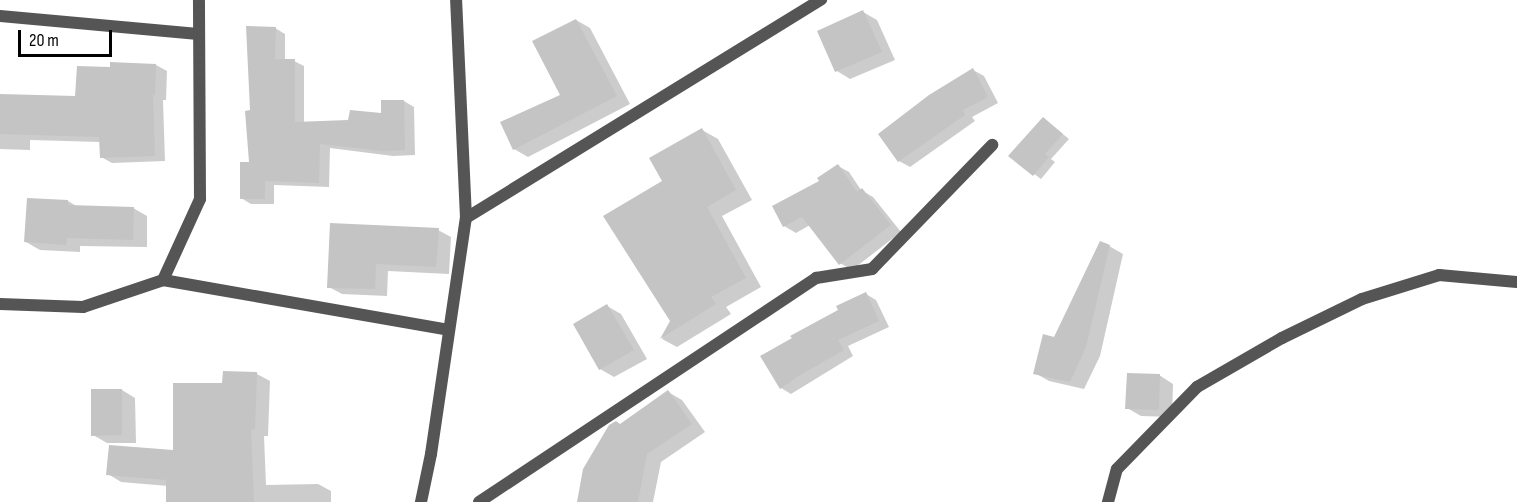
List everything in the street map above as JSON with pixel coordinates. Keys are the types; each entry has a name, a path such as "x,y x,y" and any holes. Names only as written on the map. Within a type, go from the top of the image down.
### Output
{"street":[{"path":"163,280 200,199 199,0"},
{"path":"421,502 431,454 466,218 456,0"},
{"path":"466,218 821,0"},
{"path":"0,16 198,34"},
{"path":"479,502 500,485 816,278 872,269 992,145"},
{"path":"1108,502 1116,469 1197,387 1282,338 1362,299 1439,275 1517,282"},
{"path":"0,304 83,307 163,280 449,330"}],"building":[{"path":"863,10 882,52 835,72 817,31"},
{"path":"576,19 617,96 513,150 500,122 560,95 532,41"},
{"path":"246,26 276,27 275,59 295,59 295,122 348,120 350,110 381,113 381,100 404,100 405,150 382,151 320,144 319,183 265,181 265,199 240,199 240,162 249,162 245,111 250,110"},
{"path":"110,62 156,64 155,95 153,95 155,156 100,158 99,137 0,134 0,94 75,96 77,66 110,67"},
{"path":"973,68 988,97 963,110 965,115 898,162 878,134 929,95"},
{"path":"1043,117 1063,134 1045,154 1049,157 1033,176 1008,156"},
{"path":"702,128 736,190 707,207 746,278 711,297 716,304 660,339 670,321 603,216 662,181 649,158"},
{"path":"838,164 857,192 862,188 891,225 839,265 802,217 783,227 772,206 819,181 817,178"},
{"path":"27,198 68,200 68,205 134,207 133,240 67,238 66,245 24,242"},
{"path":"330,223 439,228 436,267 376,264 375,289 327,288"},
{"path":"1100,241 1110,245 1086,347 1070,382 1033,374 1043,334 1054,337"},
{"path":"866,292 879,321 838,340 844,350 780,389 760,356 792,338 790,336 838,310 836,306"},
{"path":"607,304 634,350 599,370 573,324"},
{"path":"223,371 257,372 255,430 251,429 254,502 166,502 166,480 106,475 109,445 173,450 173,383 222,383"},
{"path":"1127,373 1160,374 1159,410 1125,409"},
{"path":"91,389 122,389 122,435 91,436"},
{"path":"668,390 692,424 647,454 638,502 577,502 583,469 609,425 616,421 620,424"}]}
